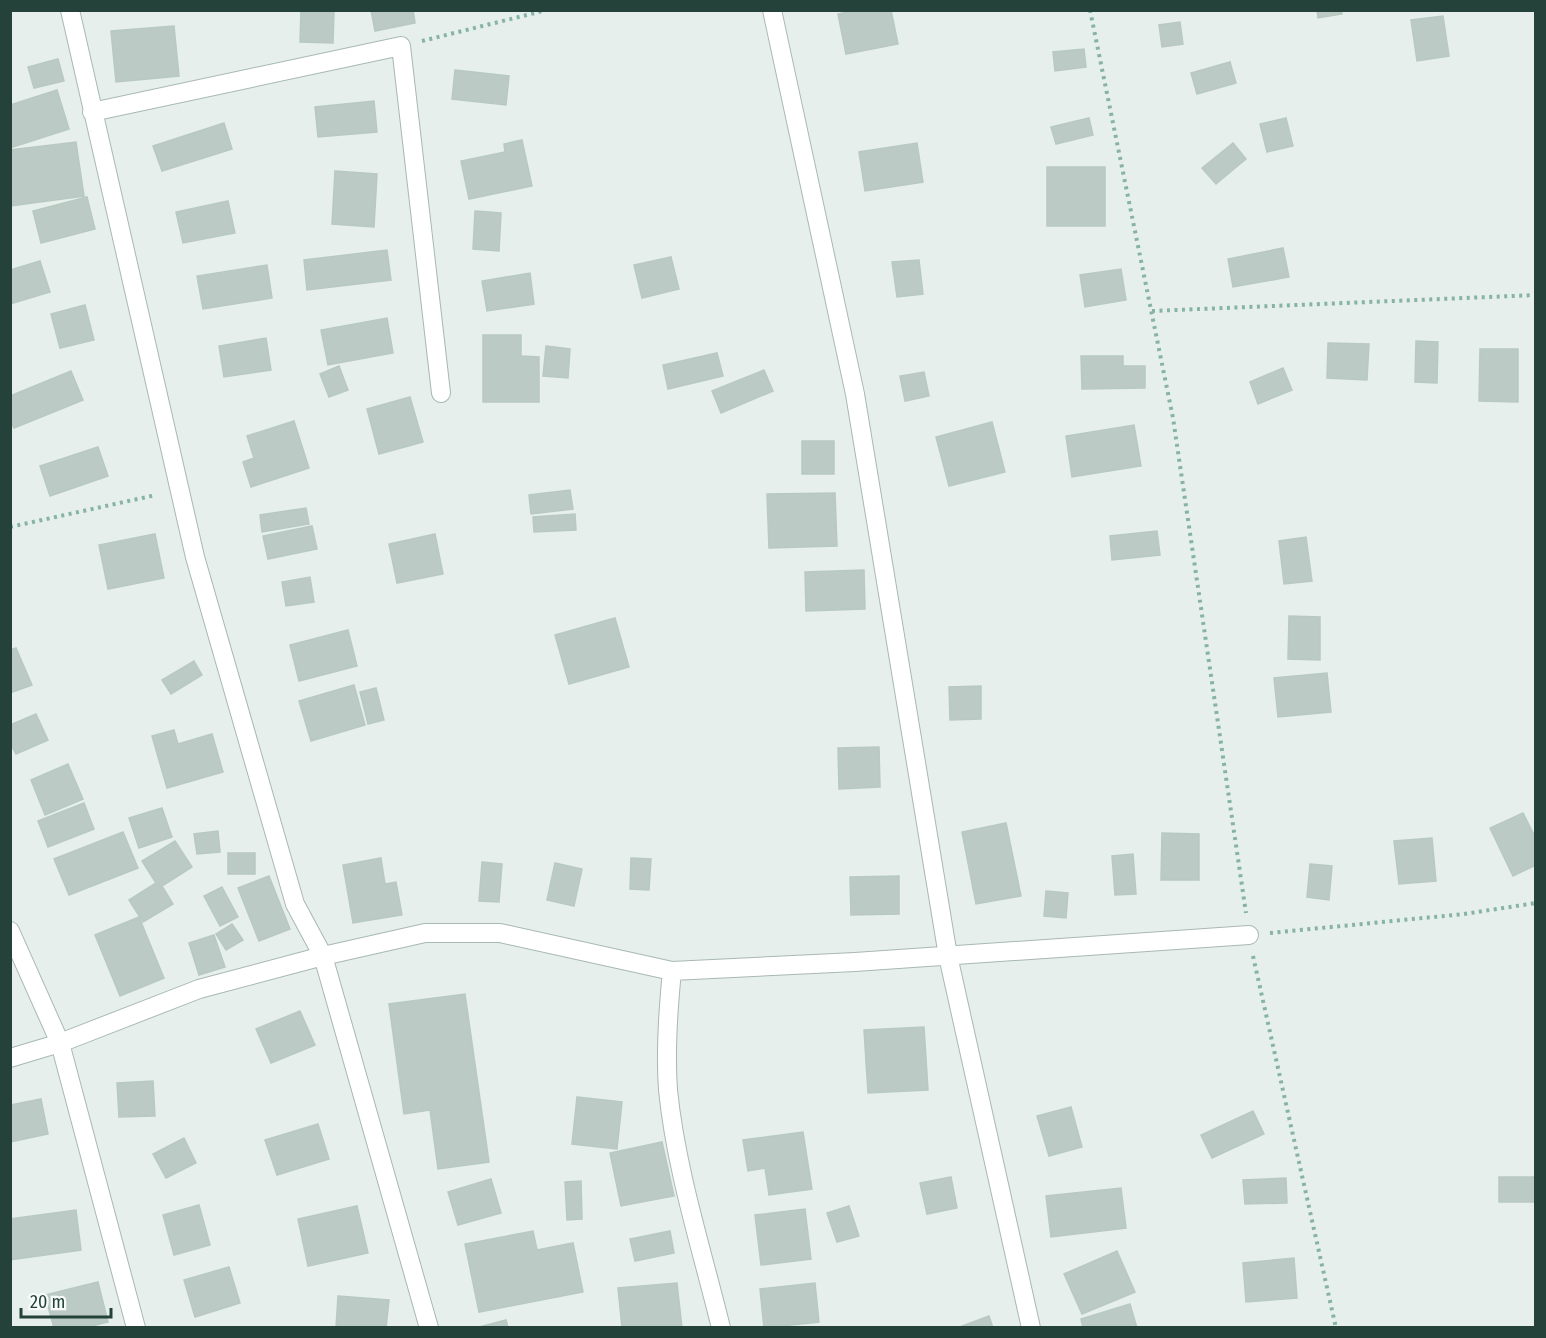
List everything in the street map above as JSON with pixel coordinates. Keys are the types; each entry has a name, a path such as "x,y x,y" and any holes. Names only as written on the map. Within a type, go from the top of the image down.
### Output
{"street":[{"path":"70,10 195,557 295,904 323,956 429,1328"},
{"path":"772,10 855,394 948,956 1031,1328"},
{"path":"92,112 401,46 441,393"},
{"path":"10,931 60,1043 136,1328"},
{"path":"10,1058 60,1043 199,989 323,956 426,933 500,933 672,971 948,956 1249,935"},
{"path":"672,971 666,1033 668,1091 681,1167 721,1328"}],"path":[{"path":"401,46 547,10"},
{"path":"1090,10 1173,418 1249,935 1336,1328"},
{"path":"1152,312 1536,295"},
{"path":"10,527 179,490"},
{"path":"1249,935 1464,914 1536,903"}],"building":[{"path":"371,10 413,10 415,23 375,31"},
{"path":"857,10 891,10 898,44 846,54 838,14"},
{"path":"1317,10 1341,10 1342,14 1318,18"},
{"path":"301,11 334,11 333,43 300,42"},
{"path":"1443,16 1449,56 1417,61 1411,20"},
{"path":"1180,22 1183,44 1162,47 1159,25"},
{"path":"174,26 179,76 116,82 111,31"},
{"path":"1084,49 1086,67 1055,71 1053,52"},
{"path":"58,59 64,81 34,88 28,67"},
{"path":"1230,62 1236,83 1197,94 1191,73"},
{"path":"455,70 509,76 506,105 452,99"},
{"path":"57,90 69,129 10,148 10,105"},
{"path":"374,101 377,132 318,137 315,107"},
{"path":"1089,118 1093,135 1056,144 1051,127"},
{"path":"1286,118 1293,146 1267,152 1260,124"},
{"path":"224,123 232,149 162,171 153,146"},
{"path":"522,140 532,186 469,199 461,161 505,152 504,144"},
{"path":"76,142 84,196 11,206 10,150"},
{"path":"917,143 923,182 865,191 859,152"},
{"path":"1233,143 1246,159 1216,184 1202,168"},
{"path":"1047,167 1105,167 1105,226 1047,226"},
{"path":"335,171 377,174 374,227 332,224"},
{"path":"87,197 95,229 41,243 33,211"},
{"path":"228,201 235,233 183,243 176,212"},
{"path":"475,211 501,213 499,251 473,249"},
{"path":"1283,248 1289,277 1233,287 1228,259"},
{"path":"387,250 391,280 307,290 304,260"},
{"path":"671,257 679,289 642,298 634,265"},
{"path":"919,260 923,294 897,297 892,262"},
{"path":"40,261 50,292 10,304 10,270"},
{"path":"267,265 272,298 203,309 197,276"},
{"path":"1121,269 1126,300 1085,307 1080,275"},
{"path":"530,273 534,304 487,311 482,281"},
{"path":"85,305 94,340 60,348 51,314"},
{"path":"387,318 393,353 328,365 321,330"},
{"path":"483,335 521,335 521,356 539,357 539,402 483,402"},
{"path":"266,338 271,370 224,377 219,346"},
{"path":"1416,341 1438,342 1437,383 1415,382"},
{"path":"1328,343 1369,344 1367,380 1327,378"},
{"path":"546,346 570,349 568,378 543,376"},
{"path":"1480,349 1518,349 1518,402 1479,401"},
{"path":"717,353 723,376 668,389 663,365"},
{"path":"1081,356 1123,356 1123,366 1145,366 1145,388 1082,389"},
{"path":"339,366 348,390 329,397 320,374"},
{"path":"1283,368 1292,390 1258,404 1250,382"},
{"path":"764,370 773,391 721,413 712,391"},
{"path":"71,371 83,400 14,428 10,420 10,396"},
{"path":"924,372 929,396 905,401 900,376"},
{"path":"410,397 423,442 379,454 367,409"},
{"path":"294,421 309,468 251,487 243,462 254,458 247,436"},
{"path":"992,422 1005,472 949,486 936,437"},
{"path":"1134,425 1141,466 1072,477 1066,436"},
{"path":"802,441 834,441 834,474 802,474"},
{"path":"98,447 108,476 50,496 40,466"},
{"path":"570,490 573,509 531,514 529,495"},
{"path":"835,493 837,546 769,548 767,494"},
{"path":"306,508 309,524 262,532 260,515"},
{"path":"575,514 576,530 534,532 533,517"},
{"path":"312,526 317,549 268,559 263,536"},
{"path":"1157,531 1160,555 1112,560 1110,536"},
{"path":"155,534 164,578 108,589 99,545"},
{"path":"435,534 443,574 397,583 389,544"},
{"path":"1306,537 1312,581 1284,584 1279,541"},
{"path":"864,570 865,609 806,611 805,572"},
{"path":"310,577 314,602 286,606 282,582"},
{"path":"1289,616 1320,617 1320,660 1288,659"},
{"path":"615,618 629,667 569,684 555,635"},
{"path":"348,630 357,666 299,681 290,645"},
{"path":"16,648 32,685 10,693 10,650"},
{"path":"194,661 202,675 171,694 162,680"},
{"path":"1327,673 1331,712 1278,717 1274,678"},
{"path":"354,685 365,725 311,741 299,701"},
{"path":"981,686 981,719 950,720 949,687"},
{"path":"376,688 384,720 368,724 360,692"},
{"path":"36,714 48,740 16,754 10,743 10,725"},
{"path":"174,730 178,744 212,734 223,772 167,788 152,736"},
{"path":"879,747 880,787 839,789 838,748"},
{"path":"68,764 83,799 45,815 31,780"},
{"path":"84,803 94,829 48,847 38,821"},
{"path":"162,808 172,837 139,848 129,818"},
{"path":"1523,813 1536,839 1536,865 1513,876 1490,828"},
{"path":"1006,823 1021,896 976,904 962,832"},
{"path":"218,831 220,852 197,854 194,834"},
{"path":"123,832 138,868 69,895 54,859"},
{"path":"1162,833 1199,834 1199,880 1161,880"},
{"path":"1432,838 1436,881 1399,884 1394,841"},
{"path":"175,841 192,867 162,886 173,904 143,922 129,900 156,883 142,861"},
{"path":"228,853 255,853 255,874 228,874"},
{"path":"1133,854 1136,894 1115,895 1112,856"},
{"path":"381,858 385,884 396,882 402,915 353,923 343,865"},
{"path":"631,858 651,859 649,890 630,889"},
{"path":"482,862 502,864 499,902 479,901"},
{"path":"555,863 582,869 574,906 547,900"},
{"path":"1310,864 1332,866 1329,900 1307,897"},
{"path":"269,876 290,929 259,941 238,888"},
{"path":"899,876 899,914 851,915 850,877"},
{"path":"222,887 238,917 220,926 204,896"},
{"path":"1046,891 1068,893 1066,918 1044,916"},
{"path":"139,917 164,978 120,996 95,935"},
{"path":"232,924 243,940 226,950 216,934"},
{"path":"214,935 225,967 199,975 189,943"},
{"path":"465,994 489,1162 438,1169 430,1110 404,1114 389,1004"},
{"path":"300,1011 315,1045 271,1063 256,1029"},
{"path":"924,1027 928,1090 868,1093 864,1030"},
{"path":"153,1081 155,1116 119,1117 117,1083"},
{"path":"577,1097 622,1102 617,1149 572,1144"},
{"path":"41,1099 48,1134 10,1142 10,1105"},
{"path":"1071,1107 1082,1147 1049,1156 1037,1116"},
{"path":"1253,1111 1264,1134 1212,1158 1201,1135"},
{"path":"318,1124 329,1159 277,1175 265,1140"},
{"path":"803,1132 812,1189 769,1195 765,1168 748,1171 743,1140"},
{"path":"184,1138 196,1163 166,1178 153,1154"},
{"path":"662,1142 674,1196 621,1206 610,1153"},
{"path":"951,1177 957,1208 927,1214 920,1183"},
{"path":"1499,1177 1536,1177 1536,1202 1499,1202"},
{"path":"1286,1178 1287,1203 1245,1204 1243,1180"},
{"path":"491,1179 501,1213 458,1225 448,1192"},
{"path":"581,1181 582,1219 567,1220 565,1182"},
{"path":"1121,1188 1126,1228 1051,1237 1046,1196"},
{"path":"199,1205 210,1245 174,1255 163,1215"},
{"path":"357,1206 368,1253 308,1266 298,1219"},
{"path":"849,1206 859,1236 837,1242 827,1213"},
{"path":"805,1209 811,1259 761,1265 755,1215"},
{"path":"76,1210 81,1250 10,1260 10,1219"},
{"path":"533,1231 537,1250 573,1243 583,1292 479,1312 465,1244"},
{"path":"670,1231 674,1253 635,1261 630,1239"},
{"path":"1117,1251 1135,1292 1082,1314 1064,1274"},
{"path":"1294,1258 1297,1298 1246,1302 1243,1263"},
{"path":"229,1267 240,1303 195,1317 184,1280"},
{"path":"98,1282 108,1322 84,1328 54,1328 45,1295"},
{"path":"677,1283 682,1328 622,1328 618,1288"},
{"path":"815,1283 819,1322 764,1328 760,1289"},
{"path":"338,1296 389,1300 386,1328 336,1328"},
{"path":"1130,1304 1137,1328 1083,1328 1081,1319"},
{"path":"989,1316 993,1328 957,1328"},
{"path":"506,1320 508,1328 479,1328 479,1327"}]}
